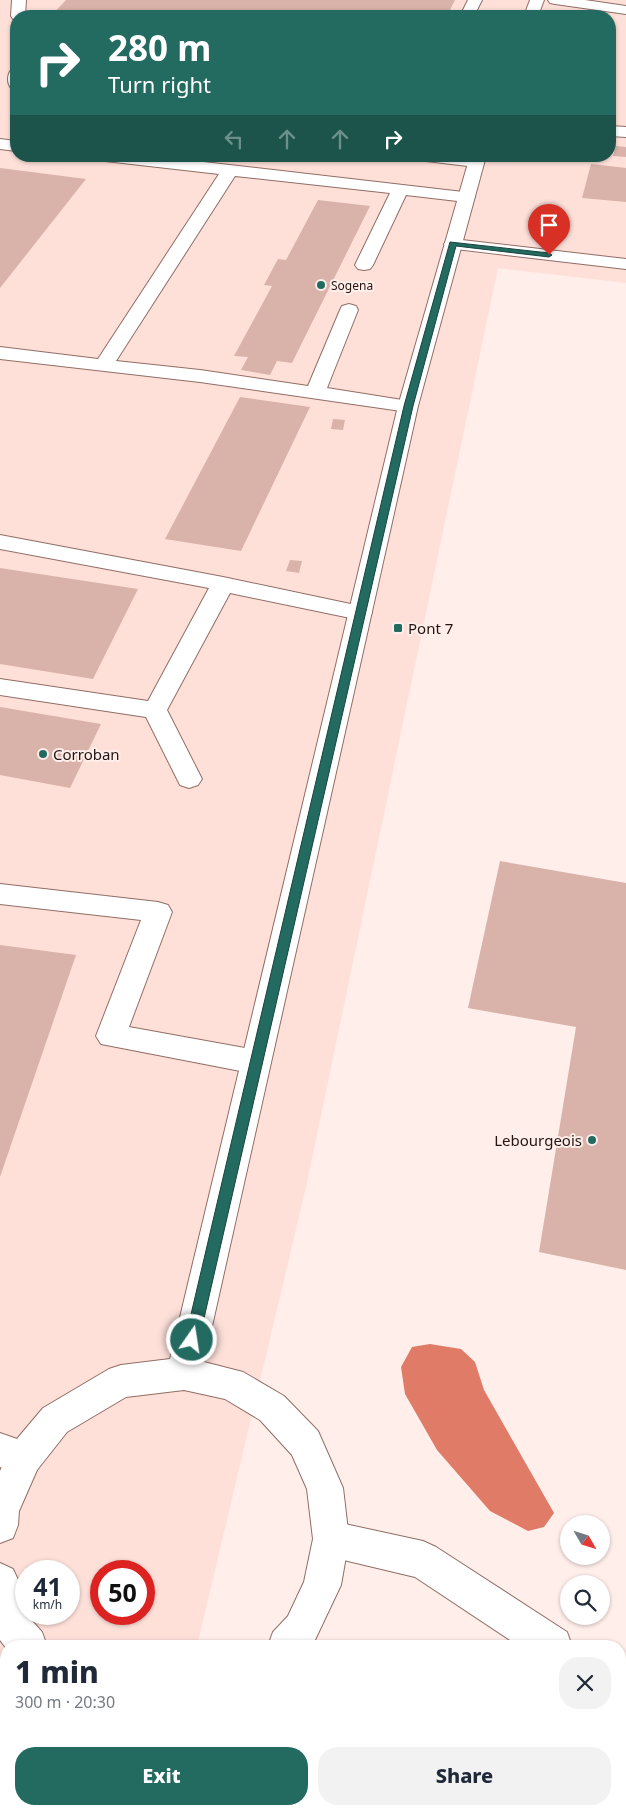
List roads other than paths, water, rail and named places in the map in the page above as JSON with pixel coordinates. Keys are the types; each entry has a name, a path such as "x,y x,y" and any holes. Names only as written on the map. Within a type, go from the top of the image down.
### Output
{"main road":[{"path":"555,0 626,10"},
{"path":"159,162 466,197"},
{"path":"184,1374 408,406 476,162"},
{"path":"103,366 230,170"},
{"path":"364,265 400,190"},
{"path":"453,244 626,264"},
{"path":"315,393 349,310"},
{"path":"0,353 200,376 408,406"},
{"path":"0,542 223,584 360,613"},
{"path":"155,710 223,584"},
{"path":"0,687 155,710"},
{"path":"155,710 189,779"},
{"path":"0,894 158,912 111,1036 256,1062"},
{"path":"0,1525 1,1510 12,1454 55,1420 121,1381 184,1374 231,1384 272,1408 305,1443 325,1488 331,1539 322,1586 301,1629 292,1640"},
{"path":"331,1539 423,1560 545,1640"},
{"path":"0,1582 18,1638"}],"place":[{"name":"Sogena","path":"321,285"},
{"name":"Pont 7","path":"398,628"},
{"name":"Corroban","path":"43,754"},
{"name":"Lebourgeois","path":"592,1140"}]}
